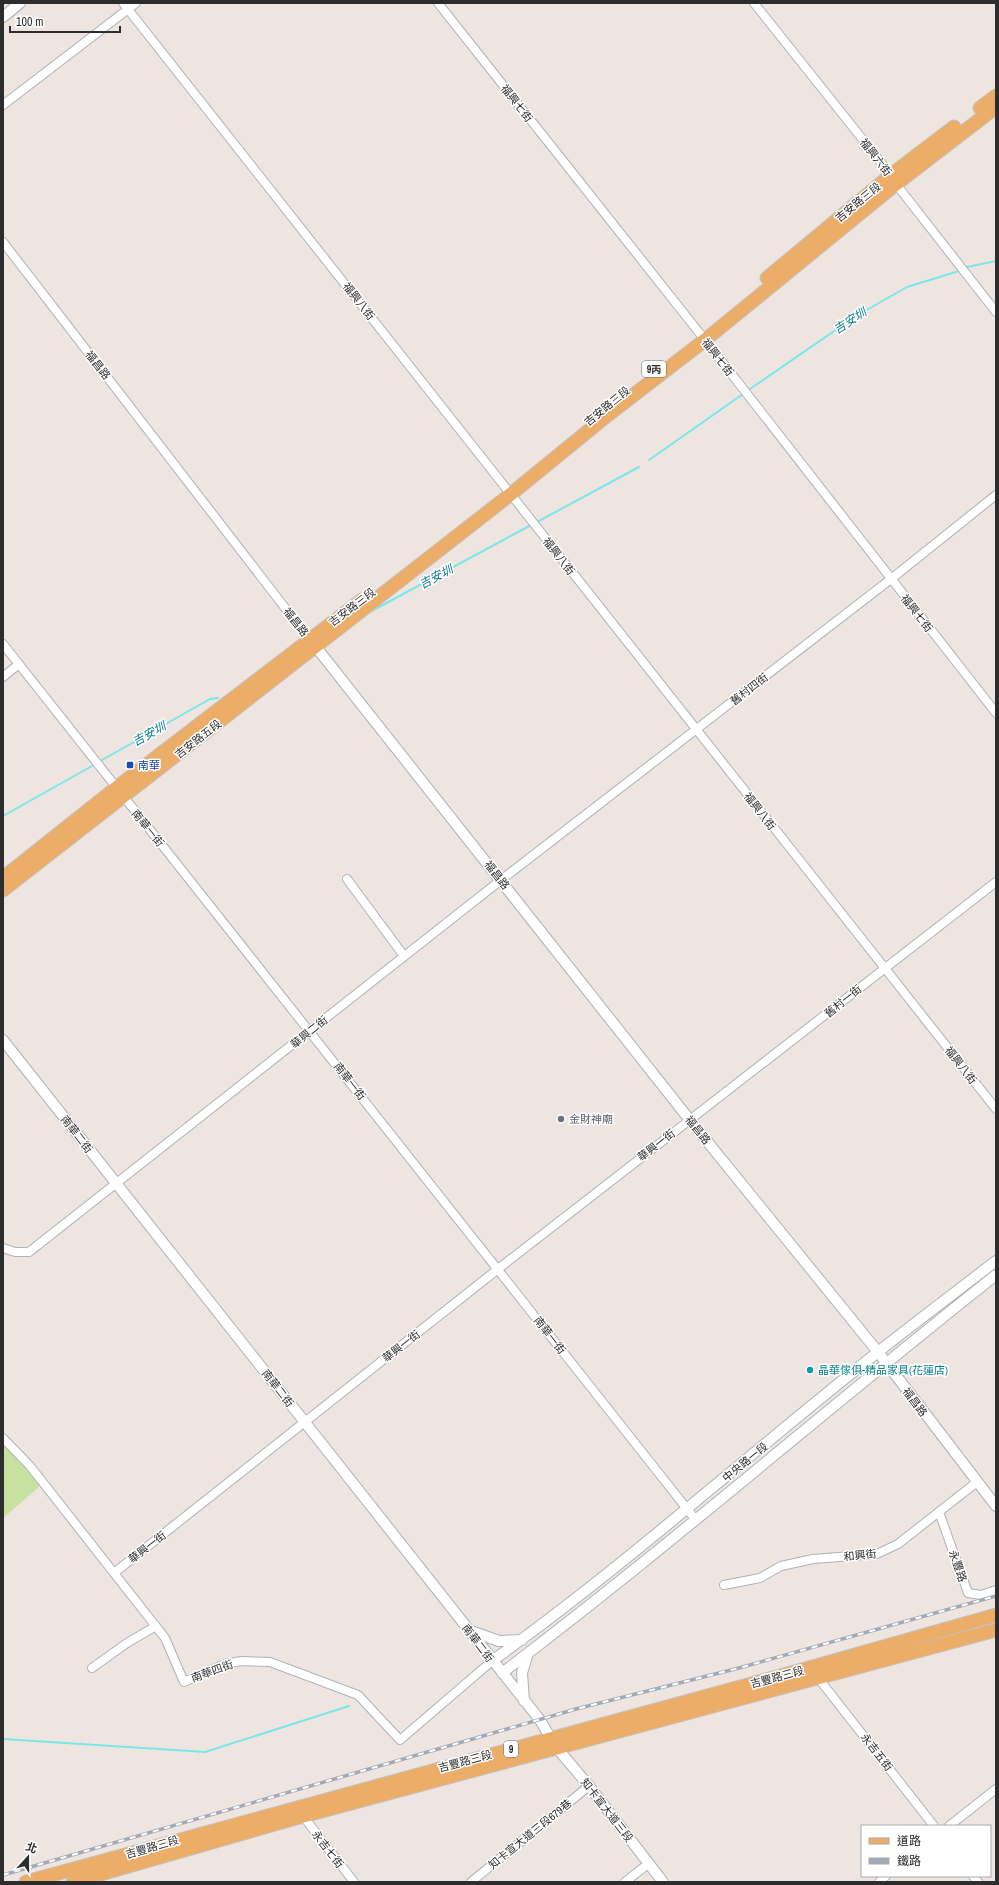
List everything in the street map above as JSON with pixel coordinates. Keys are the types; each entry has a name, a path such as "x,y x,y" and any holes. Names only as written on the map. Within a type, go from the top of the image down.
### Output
{"main road":[{"name":"吉安路三段","path":"313,643 609,414 702,336 996,96"},
{"name":"吉安路三段","path":"894,179 996,107"},
{"name":"吉安路五段","path":"3,890 120,793 313,643"},
{"name":"吉安路五段","path":"3,878 120,793"},
{"name":"吉豐路三段","path":"73,1882 784,1675 996,1615"},
{"name":"吉豐路三段","path":"26,1882 553,1743 819,1679 996,1630"}],"street":[{"path":"3,17 20,3"},
{"path":"3,105 125,6 136,3"},
{"name":"福興七街","path":"438,3 702,336 996,713"},
{"name":"福興六街","path":"754,3 894,179 996,312"},
{"name":"福興八街","path":"125,6 996,1109"},
{"name":"福昌路","path":"3,242 313,643 689,1119 886,1362 996,1506"},
{"name":"舊村四街","path":"501,880 891,579 996,495"},
{"name":"南華一街","path":"3,644 695,1519"},
{"path":"3,677 19,664"},
{"path":"347,879 404,956"},
{"name":"華興二街","path":"3,1248 15,1252 28,1252 117,1184 501,880"},
{"name":"舊村一街","path":"689,1119 996,882"},
{"name":"南華二街","path":"3,1040 540,1720 553,1743"},
{"name":"華興一街","path":"114,1573 689,1119"},
{"name":"中央路一段","path":"492,1661 522,1640 687,1509 878,1352 996,1261"},
{"name":"中央路一段","path":"502,1673 695,1519 886,1362 996,1275"},
{"name":"南華四街","path":"3,1438 30,1466 165,1638 184,1682 225,1664 241,1661 275,1664 358,1695 400,1740 492,1661"},
{"name":"和興街","path":"724,1585 760,1578 782,1566 813,1559 877,1554 898,1544 977,1482"},
{"name":"永豐路","path":"939,1512 968,1593 981,1595 996,1590"},
{"path":"92,1668 127,1643 156,1626"},
{"path":"468,1630 499,1641 522,1640"},
{"path":"524,1701 522,1673 528,1653"},
{"name":"永吉五街","path":"819,1679 933,1825"},
{"name":"知卡宣大道三段","path":"553,1743 589,1786 663,1882"},
{"name":"知卡宣大道三段679巷","path":"471,1882 589,1786"},
{"path":"950,1825 996,1789"},
{"name":"永吉七街","path":"303,1816 354,1882"},
{"path":"625,1882 648,1864"}],"green space":[{"path":"3,1442 40,1486 3,1518"}],"waterway":[{"name":"吉安圳","path":"967,267 996,261"},
{"name":"吉安圳","path":"750,389 856,316 907,287 959,271"},
{"name":"吉安圳","path":"649,460 743,394"},
{"name":"吉安圳","path":"537,522 639,467"},
{"name":"吉安圳","path":"368,613 533,524"},
{"name":"吉安圳","path":"102,760 210,699 218,698"},
{"name":"吉安圳","path":"3,816 92,766"},
{"path":"3,1739 205,1752 349,1706"}],"railway":[{"path":"3,1875 576,1709 739,1668 996,1596"}],"place":[{"name":"南華","path":"130,765"},
{"name":"金財神廟","path":"561,1119"},
{"name":"晶華傢俱-精品家具(花蓮店)","path":"810,1370"}]}
